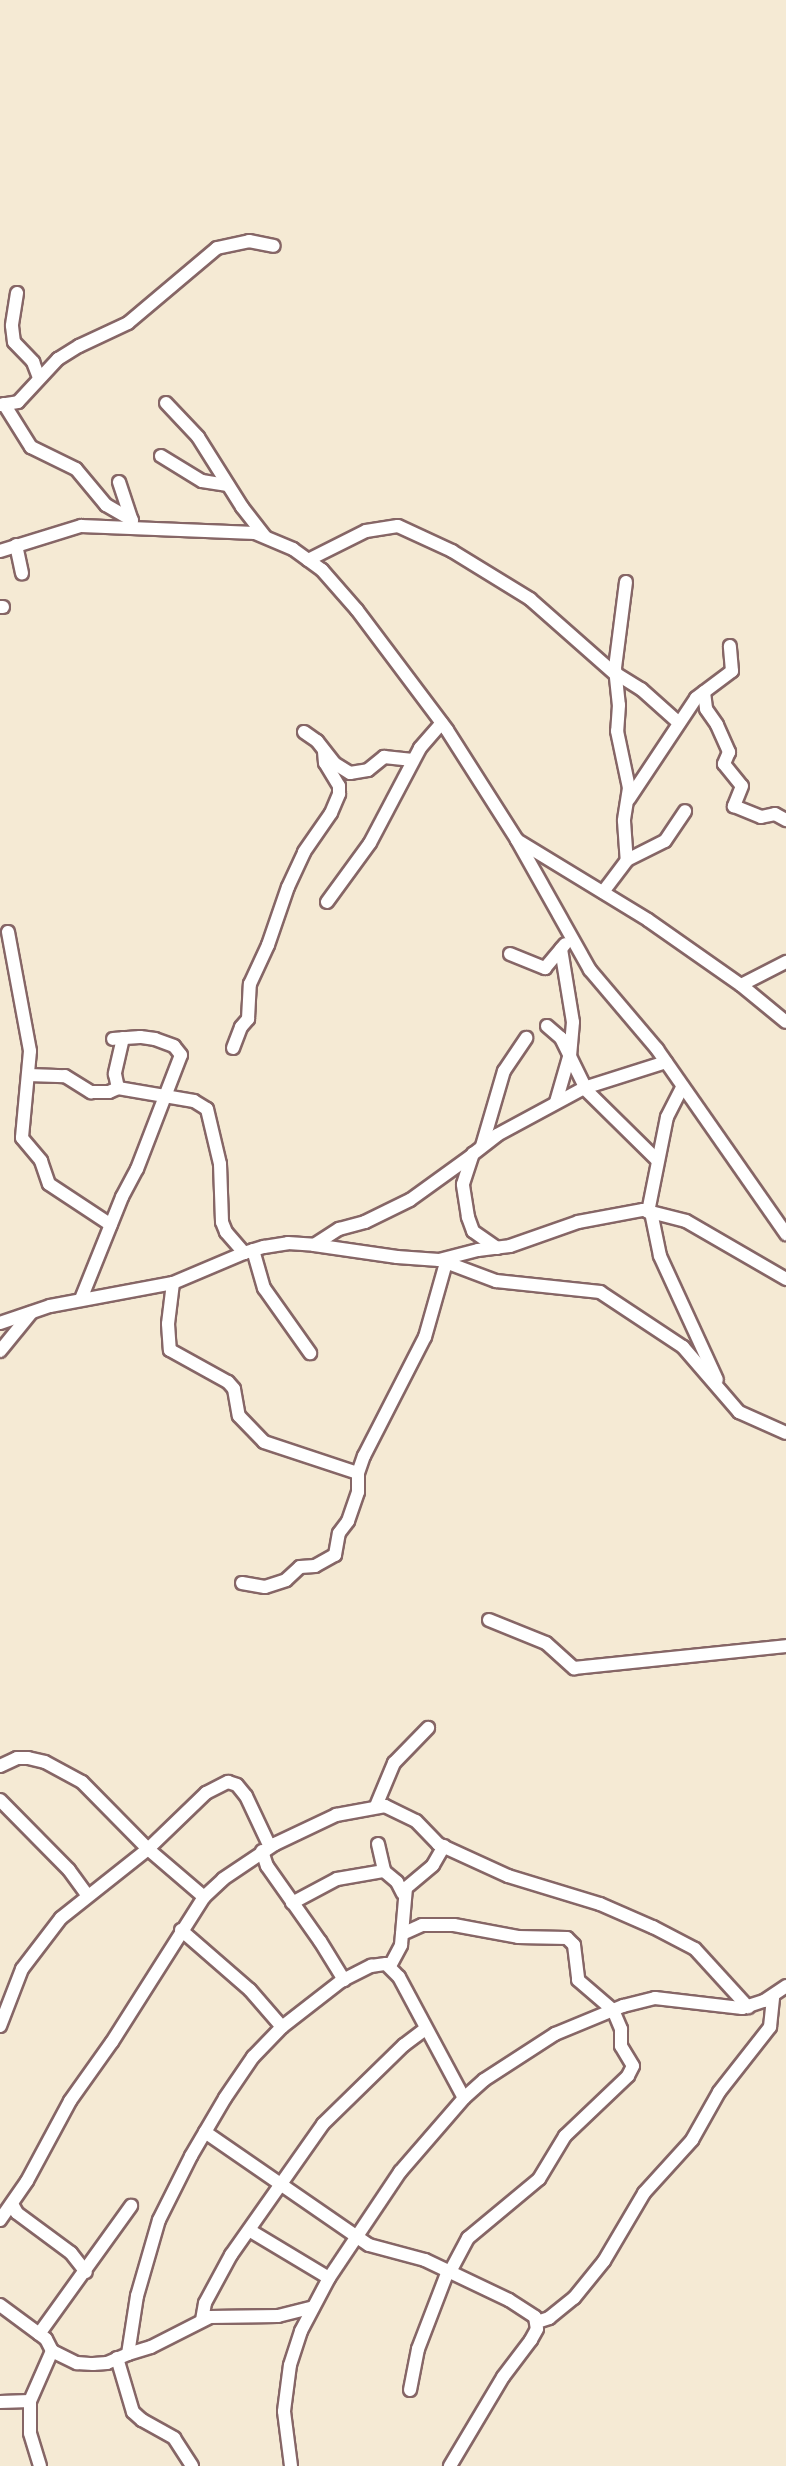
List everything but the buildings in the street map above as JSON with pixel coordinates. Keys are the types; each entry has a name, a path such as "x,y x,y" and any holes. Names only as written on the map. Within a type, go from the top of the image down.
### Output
{"street":[{"path":"143,531 132,520 106,505 76,469 31,447 2,404 18,402 58,359 128,323 216,248 250,241 274,246"},
{"path":"18,293 12,326 14,342 33,362 39,379"},
{"path":"166,402 198,437 265,536"},
{"path":"162,456 202,481 228,485"},
{"path":"119,482 132,520"},
{"path":"0,551 81,526 143,531 254,533 293,548 322,570 357,610 442,723 517,840 569,939 590,970 666,1062 786,1234"},
{"path":"308,560 366,531 398,526 452,551 530,599 615,673 641,689 679,723"},
{"path":"16,545 22,573"},
{"path":"626,582 621,601 615,673 619,705 617,731 628,777 629,799 624,821 627,860"},
{"path":"629,799 679,723 704,692 732,671 730,646"},
{"path":"704,692 706,709 718,725 729,752 724,764 742,786 734,806 761,817 775,814 786,820"},
{"path":"327,902 370,844 420,748 442,723"},
{"path":"304,732 338,766 356,774 368,770 384,757 413,760"},
{"path":"233,1048 241,1027 248,1019 250,984 268,944 288,887 304,852 331,813 339,794 339,786 325,762 324,751"},
{"path":"603,892 627,860 665,841 685,811"},
{"path":"517,840 603,892 741,985 786,1022"},
{"path":"8,932 29,1036 23,1138 41,1161 49,1184 111,1225"},
{"path":"510,954 544,968 569,939"},
{"path":"556,1102 570,1058 573,1022 561,949"},
{"path":"741,985 786,962"},
{"path":"547,1026 561,1038 585,1087 657,1160"},
{"path":"81,1299 137,1170 163,1095 180,1061 178,1049 155,1040 118,1038 115,1074 118,1088"},
{"path":"497,1249 484,1242 473,1231 467,1217 463,1184 504,1071 526,1038"},
{"path":"314,1244 339,1229 365,1222 402,1205 477,1150 585,1087 666,1062"},
{"path":"28,1074 65,1076 91,1092 118,1088 194,1101 207,1109 220,1164 222,1222 226,1232 248,1251 264,1288 310,1353"},
{"path":"682,1087 667,1117 657,1160 650,1212 660,1256 710,1361 723,1396"},
{"path":"443,1261 478,1250 523,1243 578,1222 617,1213 650,1212 686,1221 786,1279"},
{"path":"0,1324 81,1299 173,1283 248,1251 288,1243 314,1244 416,1260 443,1261 496,1282 600,1292 683,1347 723,1396 743,1414 786,1433"},
{"path":"242,1583 265,1587 286,1580 303,1566 315,1566 332,1559 339,1533 348,1521 350,1507 357,1497 358,1473 425,1337 443,1261"},
{"path":"173,1283 168,1324 170,1350 228,1382 234,1389 239,1416 264,1442 358,1473"},
{"path":"0,1351 32,1312"},
{"path":"489,1620 546,1643 574,1668 786,1646"},
{"path":"376,1806 394,1763 428,1728"},
{"path":"0,1766 17,1758 28,1758 68,1773 82,1782 148,1849 204,1897"},
{"path":"0,2026 7,2001 27,1961 61,1918 148,1849 206,1793 228,1782 234,1782 246,1796 266,1849 267,1866 344,1980"},
{"path":"0,1800 69,1870 87,1895"},
{"path":"0,2220 12,2204 70,2101 139,2001 204,1897 266,1849 336,1815 376,1806 394,1809 412,1819 430,1838 514,1879 600,1904 679,1939 703,1955 748,2007"},
{"path":"377,1844 384,1871 397,1882 403,1894"},
{"path":"390,1966 398,1951 402,1934 403,1894 409,1882 433,1865 444,1846"},
{"path":"292,1903 337,1879 384,1871"},
{"path":"402,1934 422,1925 454,1924 518,1937 567,1938 574,1945 578,1980 613,2010 621,2029 621,2046 632,2064 632,2070 570,2130 539,2179 468,2238 449,2271 418,2349 410,2390"},
{"path":"181,1930 250,1990 282,2027"},
{"path":"192,2466 174,2438 133,2412 123,2356 159,2220 205,2132 243,2069 282,2027 344,1980 375,1964 390,1966"},
{"path":"390,1966 464,2098"},
{"path":"291,2466 284,2411 286,2389 290,2365 313,2307 400,2172 464,2098 484,2080 555,2034 613,2010 655,1998 731,2008 748,2007 773,1997 786,1986"},
{"path":"537,2322 549,2318 574,2298 604,2261 639,2199 692,2140 719,2092 770,2027 773,1997"},
{"path":"202,2320 202,2312 212,2286 323,2124 404,2045 425,2029"},
{"path":"205,2132 377,2249 425,2260 525,2309 537,2322"},
{"path":"12,2204 17,2213 71,2253 86,2272"},
{"path":"39,2334 131,2206"},
{"path":"249,2230 330,2278"},
{"path":"0,2305 39,2334 50,2344 52,2351 30,2401 30,2433 40,2466"},
{"path":"52,2351 77,2363 107,2363 160,2343 211,2317 278,2316 313,2307"},
{"path":"450,2466 503,2377 531,2340 537,2322"},
{"path":"0,2402 30,2401"}]}
